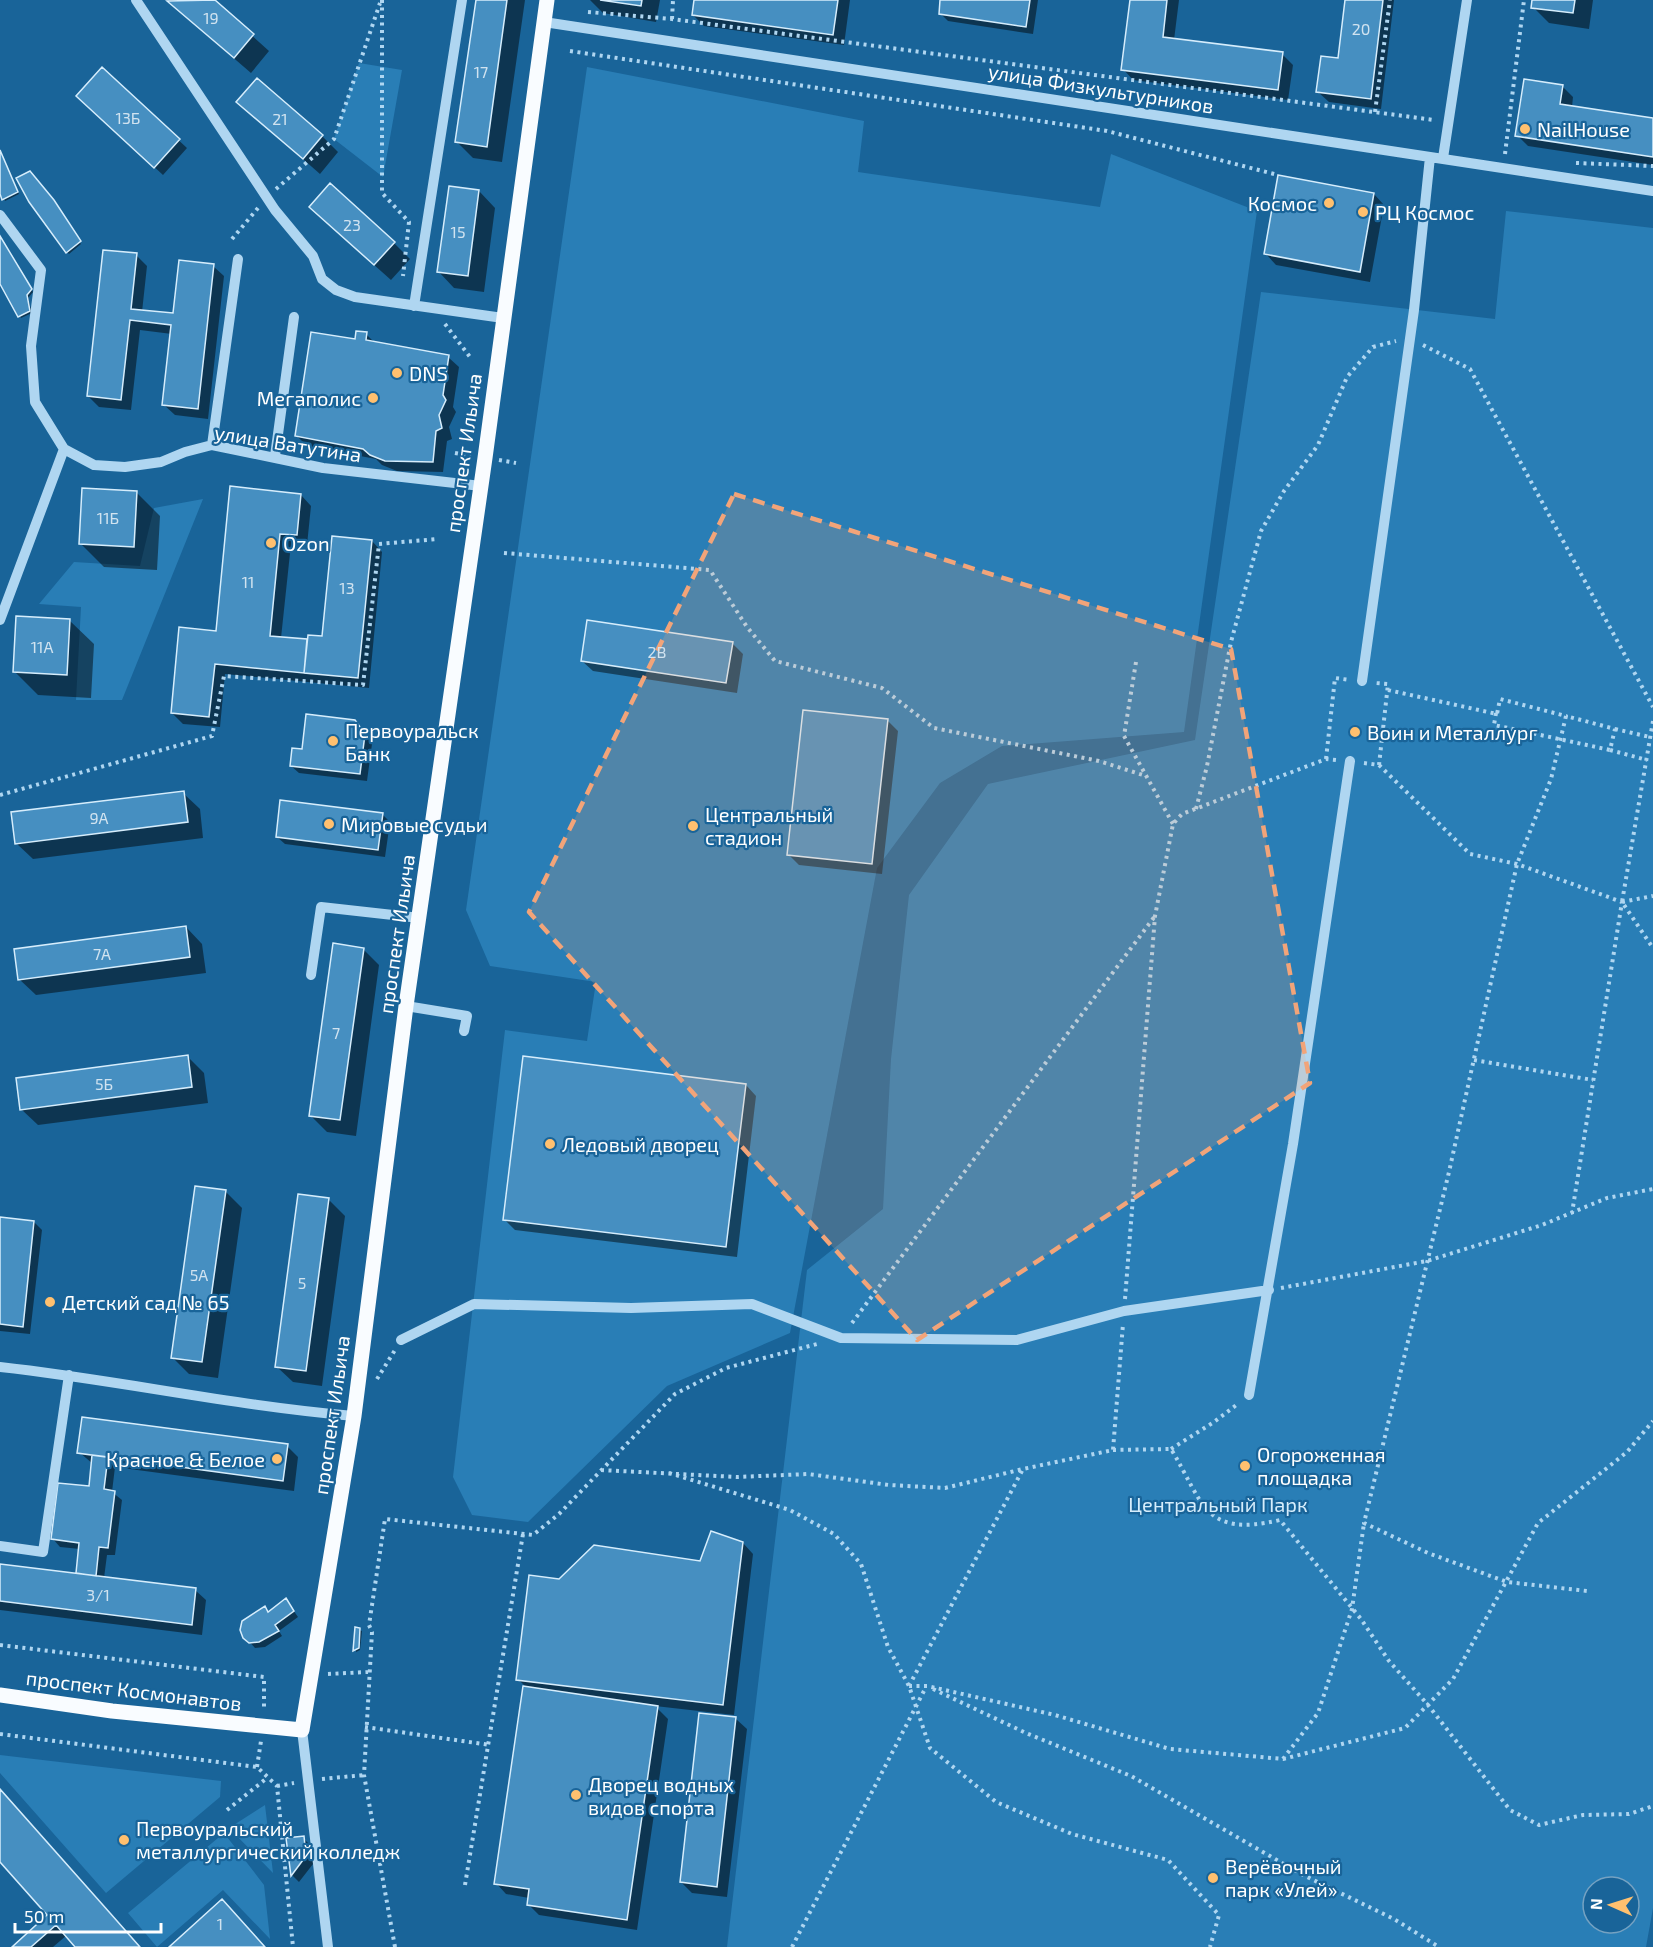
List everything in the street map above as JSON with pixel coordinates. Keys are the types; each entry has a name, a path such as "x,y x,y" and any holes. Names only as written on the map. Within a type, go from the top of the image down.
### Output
{"main road":[{"name":"проспект Ильича","path":"302,1730 354,1416 406,1006 548,0"},
{"name":"проспект Космонавтов","path":"0,1695 263,1727"},
{"path":"263,1727 302,1730"}],"street":[{"path":"136,0 267,197 313,256 322,279 336,290 355,297 433,310 503,318"},
{"path":"414,306 462,0"},
{"path":"1443,158 1467,0"},
{"name":"улица Физкультурников","path":"544,22 1653,190"},
{"path":"1362,681 1409,338 1430,157"},
{"path":"0,215 40,270 31,346 35,402 64,449 0,620"},
{"path":"212,445 238,259"},
{"path":"275,456 294,317"},
{"name":"улица Ватутина","path":"64,449 94,465 125,467 161,462 185,452 212,445 275,456 323,468 481,486"},
{"path":"1249,1395 1269,1290 1350,761"},
{"path":"311,975 321,907 420,918"},
{"path":"406,1006 467,1016 464,1031"},
{"path":"401,1340 474,1304 631,1308 752,1304 841,1338 1017,1340 1124,1311 1269,1290"},
{"path":"0,1367 69,1375 258,1405 354,1416"},
{"path":"0,1546 43,1552 69,1375"},
{"name":"проспект Ильича","path":"302,1730 328,1947"}],"path":[{"path":"232,240 267,197 334,139 381,0"},
{"path":"381,0 382,193 409,222 402,272 405,281 418,292"},
{"path":"672,19 674,0"},
{"path":"1375,112 1390,0"},
{"path":"1503,166 1524,0"},
{"path":"586,12 672,19 1434,120"},
{"path":"570,51 1107,131 1278,175"},
{"path":"433,310 470,357"},
{"path":"1196,809 1207,766 1233,631 1261,531 1284,491 1318,445 1347,377 1373,347 1409,338 1470,369 1653,707"},
{"path":"0,795 212,736 224,676 363,685 379,543 438,539"},
{"path":"504,553 710,570 747,627 775,661 882,688 934,728 1099,761 1146,776"},
{"path":"1136,662 1124,736 1173,824"},
{"path":"1326,759 1335,678 1362,681 1388,684 1379,765"},
{"path":"1388,690 1496,714"},
{"path":"1647,760 1494,725 1500,699 1650,737"},
{"path":"1283,1759 1318,1713 1352,1609 1364,1523 1474,1060 1517,864 1551,779 1566,716"},
{"path":"1572,1213 1653,721"},
{"path":"1610,750 1615,729"},
{"path":"1113,1450 1155,916 1173,824 1182,814 1326,759 1379,765 1470,854 1517,864 1622,902 1653,896"},
{"path":"1622,902 1653,948"},
{"path":"395,1947 364,1775 372,1632 369,1625 385,1519 533,1534 559,1514 675,1394 726,1368 841,1338 1155,916"},
{"path":"1474,1060 1593,1080"},
{"path":"1269,1290 1427,1261 1542,1225 1607,1198 1653,1189"},
{"path":"601,1470 736,1477 808,1474 889,1485 945,1488 1113,1450 1171,1449 1214,1422 1249,1395"},
{"path":"909,1686 927,1686 1055,1715 1170,1749 1283,1759 1405,1728 1453,1680 1538,1523 1627,1452 1653,1420"},
{"path":"1171,1449 1200,1503 1230,1524 1257,1526 1280,1520 1352,1609 1389,1661 1428,1705 1510,1810 1539,1825 1582,1815 1629,1814 1653,1806"},
{"path":"909,1686 1023,1469"},
{"path":"669,1473 790,1510 834,1534 861,1564 888,1647 909,1686 930,1748 996,1802 1072,1834 1168,1860 1219,1915 1209,1947"},
{"path":"1364,1523 1428,1553 1507,1582 1587,1591"},
{"path":"465,1885 490,1745 523,1534"},
{"path":"0,1645 264,1677 263,1727 257,1767"},
{"path":"792,1947 927,1686"},
{"path":"927,1686 1026,1733 1131,1776 1303,1875 1395,1919 1439,1947"},
{"path":"365,1727 490,1745"},
{"path":"0,1734 257,1767 277,1786 293,1947"},
{"path":"227,1810 267,1778"}],"highlighted area":[{"path":"734,494 1231,649 1310,1083 917,1340 529,912"}],"green space":[{"path":"359,63 402,70 383,177 334,139"},
{"name":"Центральный стадион","path":"587,67 864,121 858,172 1100,207 1111,154 1257,211 1184,732 1002,746 940,783 877,868 790,1333 667,1386 528,1522 472,1515 453,1477 505,1030 587,1041 596,982 490,966 466,910"},
{"name":"Центральный Парк","path":"1506,211 1653,228 1653,1908 1646,1947 727,1947 807,1270 883,1209 891,1059 909,895 988,784 1195,740 1261,292 1495,319"},
{"path":"203,499 122,700 76,700 81,607 39,604 74,562 140,566 154,508"},
{"path":"0,1755 221,1781 220,1797 106,1893 0,1773"},
{"path":"265,1805 273,1873 229,1828"},
{"path":"224,1833 264,1885 270,1939 223,1890 157,1947 128,1913"}],"building":[{"path":"215,0 254,34 234,58 167,1"},
{"path":"476,0 507,0 487,147 455,142"},
{"path":"600,0 642,0 641,6"},
{"path":"694,0 838,0 833,35 692,15"},
{"path":"940,0 1030,0 1026,27 939,14"},
{"path":"1130,0 1167,0 1163,37 1283,52 1278,90 1121,70"},
{"path":"1345,0 1383,0 1371,99 1316,92 1321,56 1338,58"},
{"path":"1532,0 1575,0 1573,13 1531,8"},
{"path":"102,67 180,139 154,168 76,96"},
{"path":"257,78 323,135 303,159 236,102"},
{"path":"1524,79 1563,85 1560,104 1653,118 1653,157 1515,136"},
{"path":"0,150 18,192 2,200 0,194"},
{"path":"30,171 54,200 81,241 66,253 29,202 16,178"},
{"path":"1278,175 1374,193 1360,272 1264,254"},
{"path":"330,183 395,242 374,265 309,207"},
{"path":"449,186 479,190 468,276 437,272"},
{"path":"0,236 32,289 27,295 30,311 18,317 0,284"},
{"path":"103,250 137,253 131,309 173,313 179,260 214,264 198,409 162,405 171,325 130,320 121,400 87,396"},
{"name":"Мегаполис","path":"356,331 367,332 366,340 449,355 443,395 446,400 439,415 442,428 436,431 433,462 385,461 370,455 363,449 295,436 311,332 355,339"},
{"path":"230,486 301,494 297,535 280,534 270,636 307,639 304,673 215,664 209,717 171,713 179,627 216,631"},
{"path":"82,488 137,491 134,547 79,544"},
{"path":"332,536 372,540 358,678 304,673 308,635 322,636"},
{"path":"16,616 70,619 67,675 13,672"},
{"path":"587,620 733,642 726,683 581,661"},
{"path":"803,710 888,719 872,864 787,855"},
{"name":"Первоуральск Банк","path":"306,714 355,720 365,734 360,774 290,766 292,748 302,749"},
{"path":"184,791 188,822 15,844 11,812"},
{"path":"280,800 383,813 378,850 276,837"},
{"path":"186,926 190,957 18,980 14,949"},
{"path":"333,943 364,948 340,1120 309,1116"},
{"path":"188,1055 192,1087 20,1110 16,1078"},
{"path":"523,1056 746,1084 726,1247 503,1220"},
{"path":"195,1186 226,1190 202,1362 171,1358"},
{"path":"298,1194 329,1198 306,1371 275,1367"},
{"path":"0,1217 34,1221 23,1327 0,1324"},
{"path":"82,1417 288,1444 283,1481 77,1453"},
{"path":"92,1455 108,1457 104,1489 115,1491 108,1548 99,1547 96,1576 76,1573 79,1543 51,1539 58,1483 89,1486"},
{"path":"711,1531 743,1542 723,1705 516,1680 529,1575 559,1579 594,1545 700,1561"},
{"path":"0,1564 196,1588 192,1625 0,1601"},
{"path":"286,1598 294,1611 275,1625 279,1631 259,1642 249,1643 243,1638 240,1630 242,1621 265,1606 268,1612"},
{"path":"355,1627 360,1628 359,1648 353,1651"},
{"name":"Дворец водных видов спорта","path":"523,1686 658,1706 627,1920 527,1905 529,1889 494,1884"},
{"path":"699,1713 736,1717 717,1887 680,1882"},
{"path":"0,1789 140,1947 75,1947 56,1925 31,1947 12,1947 47,1915 0,1862"},
{"path":"304,1836 306,1856 291,1876 286,1838"},
{"path":"222,1899 265,1947 169,1947"}],"place":[{"name":"NailHouse","path":"1525,129"},
{"name":"Космос","path":"1329,203"},
{"name":"РЦ Космос","path":"1363,212"},
{"name":"DNS","path":"397,373"},
{"name":"Мегаполис","path":"373,398"},
{"name":"Ozon","path":"271,543"},
{"name":"Воин и Металлург","path":"1355,732"},
{"name":"Первоуральск Банк","path":"333,741"},
{"name":"Мировые судьи","path":"329,824"},
{"name":"Центральный стадион","path":"693,826"},
{"name":"Ледовый дворец","path":"550,1144"},
{"name":"Детский сад № 65","path":"50,1302"},
{"name":"Красное & Белое","path":"277,1459"},
{"name":"Огороженная площадка","path":"1245,1466"},
{"name":"Дворец водных видов спорта","path":"576,1795"},
{"name":"Первоуральский металлургический колледж","path":"124,1840"},
{"name":"Верёвочный парк «Улей»","path":"1213,1878"}]}
